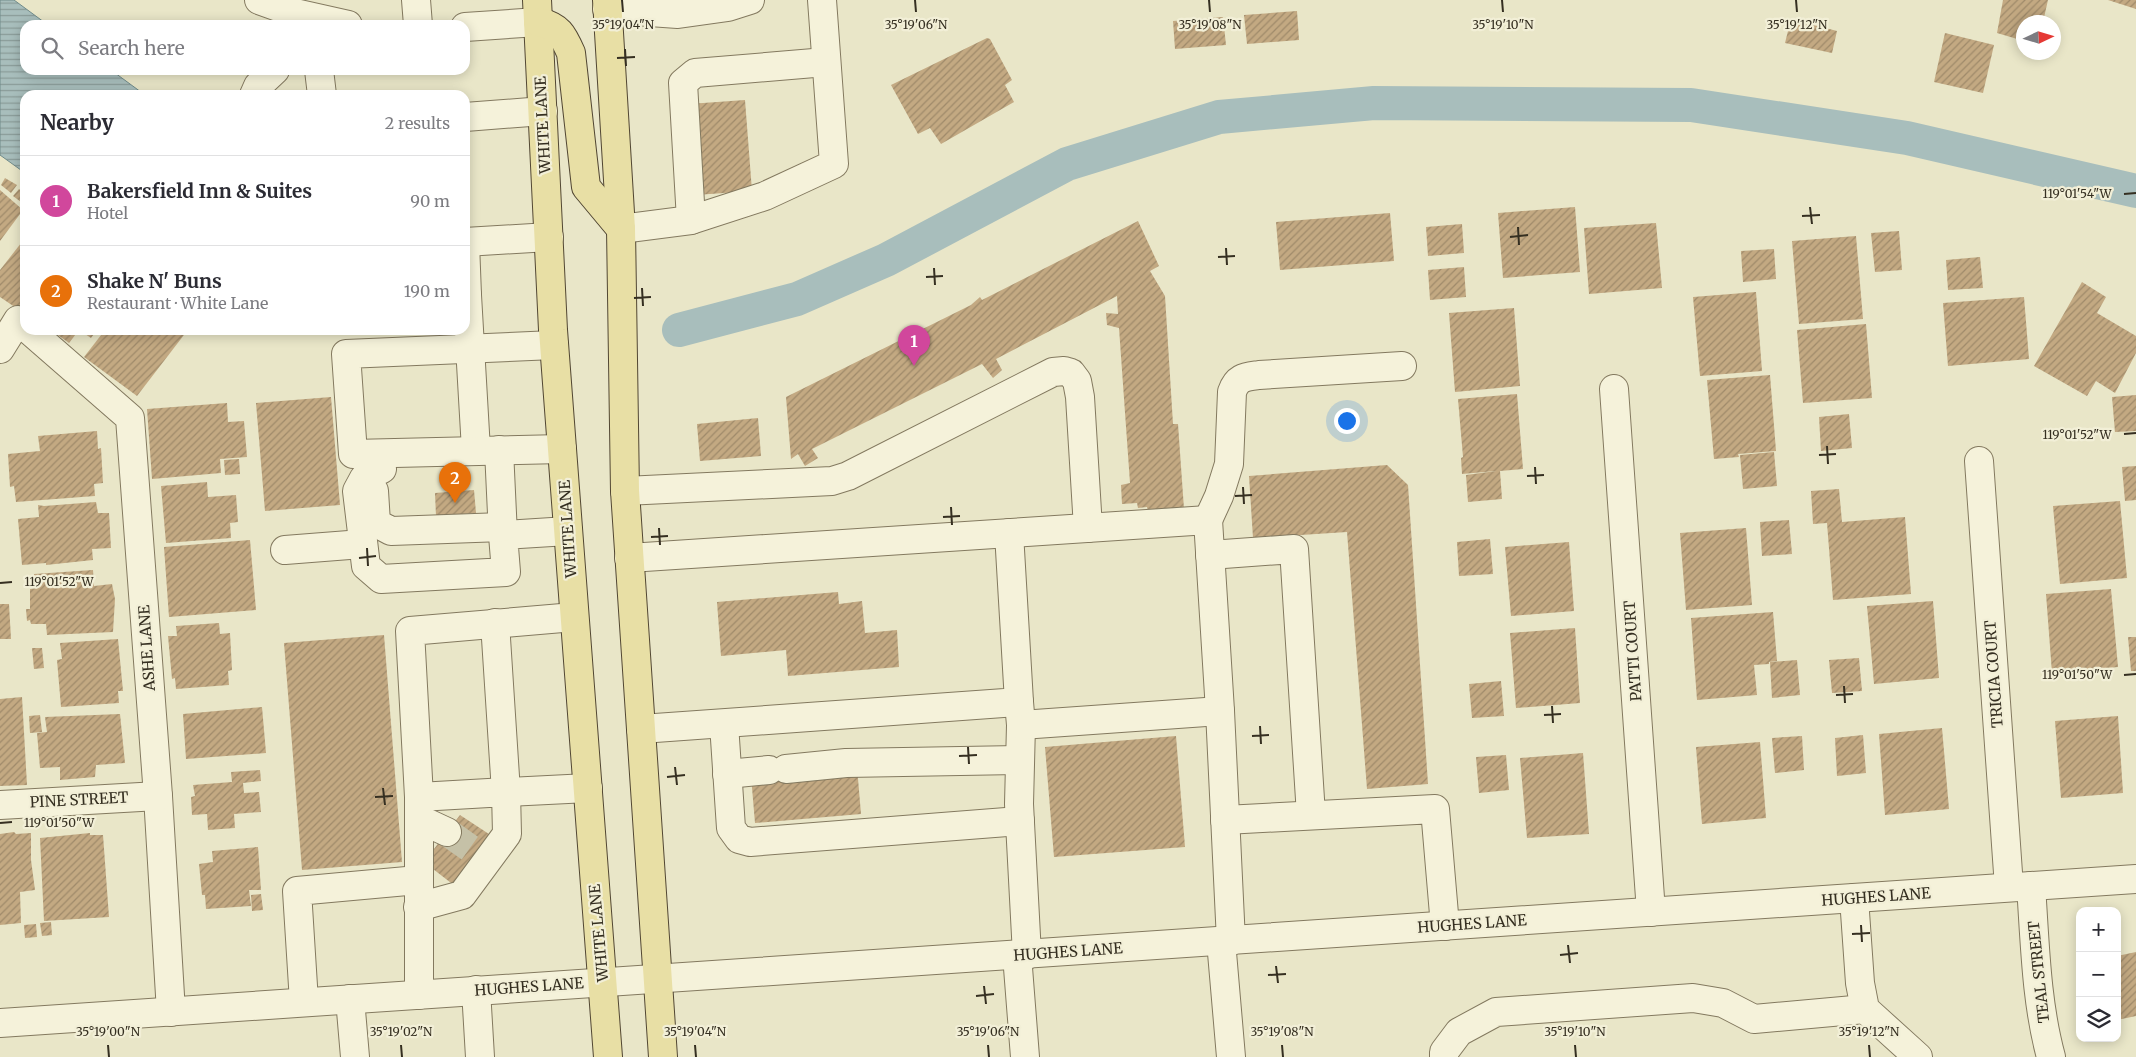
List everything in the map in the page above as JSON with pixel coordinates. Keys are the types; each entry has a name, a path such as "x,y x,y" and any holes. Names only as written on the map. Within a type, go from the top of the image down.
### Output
{"main road":[{"path":"603,3 621,229 624,490 663,1057"},
{"path":"538,11 562,35 571,53 586,187 621,229"},
{"name":"WHITE LANE","path":"538,11 554,345 608,1057"}],"street":[{"path":"260,0 332,20"},
{"path":"416,0 418,20"},
{"path":"603,3 678,14 702,5 728,7 750,0"},
{"path":"621,229 691,220 765,196 834,164 822,0"},
{"path":"470,26 538,11"},
{"path":"691,220 683,83 695,73 826,62"},
{"path":"256,90 269,75"},
{"path":"320,75 321,90"},
{"path":"470,117 543,111"},
{"path":"470,242 549,237"},
{"path":"0,348 18,321"},
{"name":"ASHE LANE","path":"34,335 130,418 158,796 171,1012"},
{"path":"424,452 364,478 357,491 366,566 381,579 506,572 504,531 488,450 470,335"},
{"path":"554,345 346,354 352,454 562,449"},
{"path":"1231,1057 1220,711 1208,520 1219,496 1229,464 1232,392 1235,383 1244,378 1259,375 1402,366"},
{"path":"624,490 832,481 848,476 1053,372 1064,371 1071,373 1076,381 1080,397 1088,528"},
{"name":"PATTI COURT","path":"1614,389 1651,912"},
{"name":"TRICIA COURT","path":"1979,461 2020,887"},
{"path":"382,469 373,488 376,523 391,531 568,531"},
{"path":"629,558 1208,520"},
{"path":"1009,533 1020,713 1019,760 1025,1057"},
{"path":"285,550 362,544"},
{"path":"1210,555 1294,548 1311,815"},
{"path":"419,995 419,808 410,631 574,618"},
{"path":"418,907 462,895 483,857 507,834 495,624"},
{"path":"641,729 1020,713 1220,711"},
{"path":"724,724 731,828 739,838 750,842 1020,821"},
{"path":"727,774 846,763 1019,760"},
{"path":"419,808 506,792 588,788"},
{"name":"PINE STREET","path":"0,805 158,796"},
{"path":"419,808 447,832"},
{"path":"1224,820 1435,809 1445,926"},
{"name":"HUGHES LANE","path":"0,1023 476,990 658,980 2136,878"},
{"path":"304,1002 298,891 418,880"},
{"name":"TEAL STREET","path":"2020,887 2038,979 2046,1039 2051,1057"},
{"path":"1854,898 1860,983 1865,1009 1918,1057"},
{"path":"476,990 480,1057"},
{"path":"1444,1057 1444,1052 1459,1032 1496,1012 1693,998 1723,1003 1754,1019 1865,1009"},
{"path":"350,999 355,1057"}],"water":[{"path":"0,0 14,0 41,20 20,20 20,75 118,75 138,90 20,90 20,169 0,155"}],"building":[{"path":"2003,0 2048,0 2045,15 2016,15 2016,39 1997,33"},
{"path":"2108,0 2136,0 2136,9"},
{"path":"1297,11 1299,40 1247,44 1244,15"},
{"path":"1223,17 1226,45 1175,49 1173,21"},
{"path":"1791,19 1837,31 1832,53 1785,43"},
{"path":"1945,33 1994,45 1983,93 1934,82"},
{"path":"987,38 990,39 1012,80 1005,85 1014,102 941,144 930,128 918,134 891,85"},
{"path":"745,100 752,191 696,195 689,104"},
{"path":"5,178 17,185 11,193 1,185"},
{"path":"19,189 20,190 20,201 13,196"},
{"path":"0,190 20,207 20,214 0,241"},
{"path":"1575,207 1580,272 1503,278 1498,213"},
{"path":"1390,213 1394,261 1280,270 1276,222"},
{"path":"1138,221 1159,266 1150,271 1165,296 1173,424 1178,424 1184,509 1148,512 1147,507 1138,508 1137,503 1122,504 1121,485 1130,483 1119,328 1107,325 1106,313 1118,314 1117,296 996,359 1002,370 993,378 982,364 812,449 818,458 805,466 798,454 791,459 786,397 971,305 980,297 982,300"},
{"path":"1656,223 1662,288 1589,294 1584,228"},
{"path":"1462,224 1464,253 1428,256 1426,227"},
{"path":"1899,231 1902,270 1875,272 1871,233"},
{"path":"1856,236 1863,319 1799,324 1792,241"},
{"path":"20,244 20,311 0,297 0,270"},
{"path":"1774,249 1776,279 1743,282 1741,251"},
{"path":"1980,257 1983,288 1948,290 1946,260"},
{"path":"1464,267 1466,297 1430,300 1428,270"},
{"path":"2082,282 2106,297 2097,313 2136,336 2136,353 2115,393 2096,381 2087,396 2034,366"},
{"path":"1756,292 1762,371 1700,376 1693,297"},
{"path":"2024,297 2029,359 1948,366 1943,303"},
{"path":"1514,308 1520,386 1455,392 1449,313"},
{"path":"1866,324 1872,398 1803,403 1797,330"},
{"path":"58,335 75,335 69,343"},
{"path":"101,335 184,335 137,396 84,357"},
{"path":"1770,375 1776,451 1738,454 1739,457 1714,459 1707,380"},
{"path":"1517,394 1523,469 1500,471 1502,499 1468,502 1466,475 1496,471 1462,474 1461,458 1463,457 1458,399"},
{"path":"2136,395 2136,431 2115,432 2112,397"},
{"path":"331,397 340,505 265,511 256,403"},
{"path":"227,403 228,422 244,421 247,457 220,459 221,473 152,479 147,409"},
{"path":"1849,414 1852,448 1821,451 1819,417"},
{"path":"758,418 761,456 700,461 697,424"},
{"path":"97,431 98,449 101,448 103,483 94,484 95,496 16,502 14,486 10,487 8,454 40,451 38,436"},
{"path":"1774,452 1777,486 1743,489 1740,455"},
{"path":"239,459 240,474 225,475 224,460"},
{"path":"1387,465 1408,485 1428,784 1367,789 1347,532 1253,538 1249,476"},
{"path":"2136,466 2136,500 2125,501 2122,467"},
{"path":"207,482 208,497 236,495 238,522 230,523 231,538 166,543 161,486"},
{"path":"1839,489 1842,522 1905,517 1911,594 1833,600 1827,523 1813,524 1811,491"},
{"path":"474,490 476,513 436,516 435,493"},
{"path":"2120,501 2127,578 2060,584 2053,506"},
{"path":"96,502 98,513 109,513 111,548 92,549 93,560 46,565 46,563 22,565 18,519 39,517 38,505"},
{"path":"1789,520 1792,554 1762,556 1760,522"},
{"path":"1746,528 1752,605 1686,610 1680,533"},
{"path":"1490,539 1493,574 1459,576 1457,542"},
{"path":"250,540 256,610 169,617 164,547"},
{"path":"1569,542 1574,611 1511,616 1505,547"},
{"path":"93,570 94,586 112,584 115,599 113,632 47,635 46,624 31,624 30,620 27,621 26,609 30,609 30,589 36,588 34,574"},
{"path":"2111,589 2118,667 2052,673 2046,594"},
{"path":"838,592 839,604 862,601 865,633 897,630 899,667 788,676 786,650 721,656 717,602"},
{"path":"1933,601 1939,678 1874,684 1867,606"},
{"path":"0,604 9,604 11,639 0,639"},
{"path":"1773,612 1777,661 1769,662 1769,664 1754,665 1757,695 1697,700 1691,618"},
{"path":"219,623 220,634 230,633 232,670 228,671 229,685 176,689 175,678 172,679 168,636 177,636 176,626"},
{"path":"1575,628 1580,703 1516,708 1510,633"},
{"path":"384,635 402,862 302,870 284,643"},
{"path":"2128,637 2136,637 2136,671 2131,671"},
{"path":"118,639 123,691 118,691 119,703 61,707 57,660 62,659 60,643"},
{"path":"32,648 42,648 44,668 34,669"},
{"path":"1859,658 1862,691 1832,693 1829,660"},
{"path":"1797,660 1800,695 1772,698 1770,662"},
{"path":"1501,681 1504,716 1472,718 1469,684"},
{"path":"22,697 27,785 0,786 0,699"},
{"path":"262,707 266,753 186,759 183,714"},
{"path":"120,714 125,763 96,765 95,777 60,780 60,767 40,768 37,733 47,732 45,717"},
{"path":"40,715 42,732 30,733 29,716"},
{"path":"2118,716 2123,793 2061,798 2055,721"},
{"path":"1942,728 1949,809 1885,815 1879,734"},
{"path":"1863,735 1866,773 1837,776 1835,738"},
{"path":"1176,736 1185,847 1054,857 1045,747"},
{"path":"1802,736 1804,770 1775,773 1772,738"},
{"path":"1760,742 1766,818 1702,824 1696,747"},
{"path":"1583,753 1589,834 1527,838 1520,758"},
{"path":"1506,755 1509,790 1479,793 1476,757"},
{"path":"857,767 861,814 755,823 751,776"},
{"path":"260,770 261,781 243,783 244,793 259,792 261,812 234,814 235,828 208,830 207,814 192,815 191,797 195,796 193,785 232,782 231,772"},
{"path":"460,815 492,836 455,886 424,862"},
{"path":"14,832 16,834 31,833 31,860 35,890 20,892 21,923 0,925 0,834"},
{"path":"90,833 90,835 103,835 109,917 44,921 40,838"},
{"path":"258,847 261,890 249,890 251,906 206,909 205,895 202,895 199,864 213,862 212,851"},
{"path":"261,894 263,910 252,911 251,895"},
{"path":"51,922 52,935 42,936 40,923"},
{"path":"36,924 37,937 25,938 24,925"},
{"path":"2136,952 2136,1016 2121,1019 2121,997 2121,955"}],"waterway":[{"path":"679,330 797,299 886,260 1067,164 1219,117 1374,103 1691,105 1907,138 2136,191"}],"tunnel":[{"path":"447,832 478,854"}],"place":[{"name":"Bakersfield Inn & Suites","path":"914,366"},
{"name":"Shake N' Buns","path":"455,503"}]}
